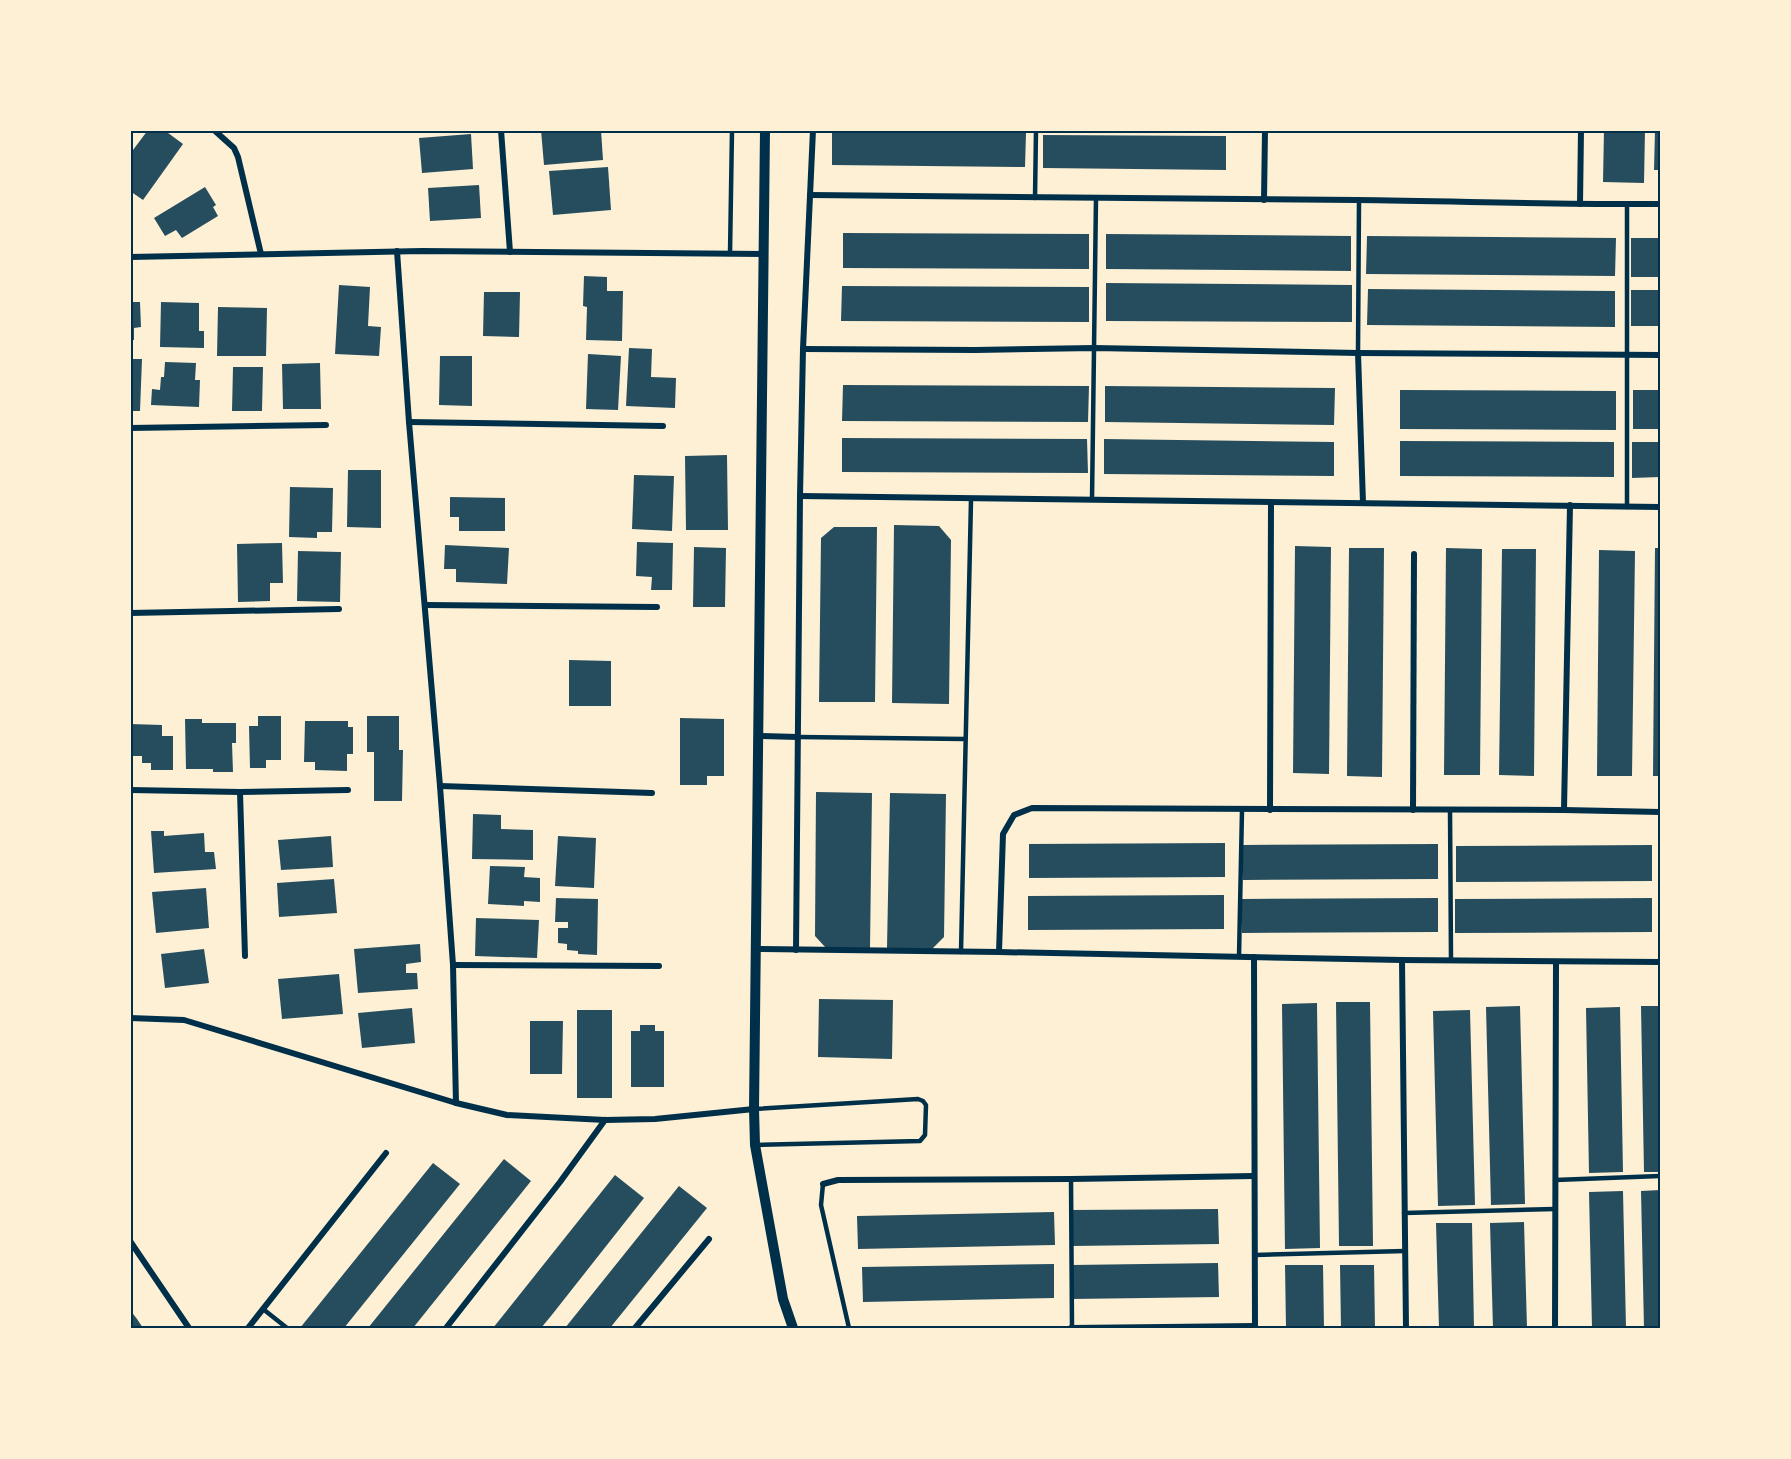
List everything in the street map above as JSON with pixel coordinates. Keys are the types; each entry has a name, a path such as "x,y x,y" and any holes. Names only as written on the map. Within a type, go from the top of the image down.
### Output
{"street":[{"path":"214,130 234,148 238,157 261,254"},
{"path":"501,130 510,252"},
{"path":"765,130 754,1109 755,1145 783,1299 793,1329"},
{"path":"796,950 803,349 813,130"},
{"path":"1264,200 1265,130"},
{"path":"1580,204 1581,130"},
{"path":"810,195 1660,204"},
{"path":"397,251 453,965 456,1103"},
{"path":"130,257 397,251 763,254"},
{"path":"803,349 1094,348 1660,355"},
{"path":"1358,353 1363,503"},
{"path":"409,422 663,426"},
{"path":"130,428 326,425"},
{"path":"800,496 971,500 1660,507"},
{"path":"1270,810 1271,503"},
{"path":"1564,810 1570,505"},
{"path":"1413,810 1414,554"},
{"path":"425,605 657,607"},
{"path":"130,613 339,609"},
{"path":"759,736 798,736"},
{"path":"440,786 652,793"},
{"path":"130,790 240,792 348,790"},
{"path":"240,792 244,956"},
{"path":"999,952 1003,834 1014,815 1032,808 1660,812"},
{"path":"755,950 1660,962"},
{"path":"1071,1329 1255,1328 1254,957"},
{"path":"1402,960 1406,1329"},
{"path":"1555,1329 1556,962"},
{"path":"453,965 660,966"},
{"path":"130,1018 184,1020 456,1103 507,1115 605,1120 655,1119 754,1109"},
{"path":"446,1329 605,1120"},
{"path":"248,1329 386,1153"},
{"path":"824,1184 838,1180 1254,1176"},
{"path":"635,1329 709,1239"},
{"path":"130,1241 189,1329"}],"lane":[{"path":"730,254 732,130"},
{"path":"1035,198 1036,130"},
{"path":"1092,500 1096,198"},
{"path":"1358,353 1359,200"},
{"path":"1627,204 1627,507"},
{"path":"961,952 971,500"},
{"path":"798,736 965,739"},
{"path":"1239,957 1242,810"},
{"path":"1450,810 1451,960"},
{"path":"754,1109 918,1099 926,1105 925,1135 920,1141 755,1145"},
{"path":"1555,1180 1660,1176"},
{"path":"1071,1179 1071,1329"},
{"path":"824,1184 821,1205 849,1329"},
{"path":"1404,1214 1555,1209"},
{"path":"1255,1255 1405,1251"},
{"path":"263,1310 287,1329"}],"building":[{"path":"148,130 164,130 183,144 143,200 130,191 130,154"},
{"path":"541,130 601,130 603,160 544,165"},
{"path":"1604,130 1645,130 1644,183 1603,182"},
{"path":"1655,130 1660,130 1660,170 1654,170"},
{"path":"832,131 1026,133 1025,167 832,165"},
{"path":"471,134 473,169 422,173 419,138"},
{"path":"1043,135 1226,136 1226,170 1043,168"},
{"path":"608,167 611,210 553,215 549,171"},
{"path":"479,185 481,218 430,221 428,188"},
{"path":"205,187 216,205 213,207 218,216 182,238 176,230 165,236 154,218"},
{"path":"843,233 1089,234 1089,269 843,268"},
{"path":"1106,234 1351,236 1351,271 1106,269"},
{"path":"1367,236 1616,238 1615,276 1366,274"},
{"path":"1631,238 1660,238 1660,277 1631,277"},
{"path":"584,276 607,277 607,291 623,291 622,341 586,340 587,307 583,306"},
{"path":"1106,283 1352,285 1352,322 1106,321"},
{"path":"339,285 370,287 368,326 381,327 379,356 335,354"},
{"path":"842,286 1089,287 1089,322 841,321"},
{"path":"1368,289 1615,291 1615,327 1367,325"},
{"path":"1631,290 1660,290 1660,326 1631,326"},
{"path":"484,292 520,292 519,337 483,336"},
{"path":"130,302 140,302 141,327 134,328 134,340 130,340"},
{"path":"161,302 199,303 199,331 204,331 204,348 160,347"},
{"path":"218,307 267,308 266,356 217,356"},
{"path":"629,348 652,349 651,377 676,378 675,408 626,406"},
{"path":"588,354 621,356 618,410 586,409"},
{"path":"440,356 472,356 472,406 439,405"},
{"path":"130,359 142,359 140,411 130,411"},
{"path":"165,362 196,363 195,380 200,380 199,407 151,405 152,389 160,390"},
{"path":"320,363 321,409 283,409 282,364"},
{"path":"233,367 263,367 262,411 232,411"},
{"path":"843,385 1089,386 1088,422 842,421"},
{"path":"1105,386 1335,388 1334,425 1105,422"},
{"path":"1400,390 1616,391 1616,430 1400,429"},
{"path":"1633,390 1660,390 1660,429 1633,429"},
{"path":"842,438 1087,439 1088,473 842,472"},
{"path":"1104,439 1334,442 1334,476 1104,474"},
{"path":"1400,441 1614,442 1614,477 1400,476"},
{"path":"1632,442 1660,442 1660,477 1632,478"},
{"path":"727,455 728,530 686,530 685,456"},
{"path":"348,470 381,470 381,528 347,527"},
{"path":"634,475 674,476 672,531 632,529"},
{"path":"290,487 333,488 332,532 317,532 317,538 289,537"},
{"path":"450,497 505,498 505,531 459,531 459,517 450,517"},
{"path":"894,525 939,526 951,540 949,704 892,703"},
{"path":"834,527 877,527 875,702 819,702 821,538"},
{"path":"637,542 673,543 672,590 651,590 652,577 636,576"},
{"path":"282,543 283,583 270,583 270,601 238,602 237,544"},
{"path":"445,545 509,548 507,584 456,582 456,569 444,569"},
{"path":"1295,546 1331,547 1329,774 1293,773"},
{"path":"694,547 726,548 725,607 693,607"},
{"path":"1349,548 1384,548 1382,777 1347,776"},
{"path":"1446,548 1482,549 1480,775 1444,775"},
{"path":"1655,548 1660,548 1660,776 1653,776"},
{"path":"1502,549 1536,549 1534,776 1499,775"},
{"path":"1599,550 1635,551 1632,776 1597,776"},
{"path":"298,551 341,552 340,602 297,601"},
{"path":"569,660 611,661 611,706 569,706"},
{"path":"258,716 281,716 281,760 266,760 266,768 250,768 249,726 258,726"},
{"path":"367,716 399,716 399,750 403,750 402,801 374,801 374,752 367,752"},
{"path":"680,718 724,719 724,776 707,776 707,785 680,785"},
{"path":"185,719 202,719 202,723 236,723 236,743 232,743 233,772 186,769"},
{"path":"305,721 348,721 348,727 353,727 353,754 347,754 347,771 315,770 315,762 304,762"},
{"path":"130,724 162,725 162,736 173,736 173,770 151,770 151,763 142,763 142,756 130,756"},
{"path":"816,792 872,793 870,948 826,948 815,936"},
{"path":"890,793 946,794 944,937 932,949 887,948"},
{"path":"473,814 501,815 501,829 533,830 533,860 472,859"},
{"path":"151,831 164,831 164,836 204,833 205,852 214,852 216,869 154,873"},
{"path":"331,836 333,867 281,870 278,840"},
{"path":"558,836 596,838 594,888 555,886"},
{"path":"1225,843 1225,877 1029,878 1029,844"},
{"path":"1438,844 1438,879 1243,880 1243,845"},
{"path":"1652,845 1652,881 1456,882 1456,846"},
{"path":"490,866 525,867 524,877 540,878 540,902 524,901 524,906 488,904"},
{"path":"334,879 337,913 279,917 277,883"},
{"path":"206,888 209,928 156,933 152,892"},
{"path":"1224,895 1224,929 1028,930 1028,896"},
{"path":"556,898 598,899 597,955 578,954 578,951 567,950 567,944 558,943 558,928 568,928 568,922 555,922"},
{"path":"1438,898 1438,932 1242,933 1242,899"},
{"path":"1652,898 1652,932 1455,933 1455,899"},
{"path":"476,918 539,920 537,958 475,956"},
{"path":"420,944 421,962 406,964 406,973 417,973 418,989 358,993 354,949"},
{"path":"204,949 209,983 165,988 161,954"},
{"path":"339,974 343,1014 282,1019 278,979"},
{"path":"819,999 893,1000 892,1059 818,1057"},
{"path":"1336,1002 1370,1002 1373,1246 1339,1246"},
{"path":"1317,1003 1320,1248 1285,1249 1282,1004"},
{"path":"1520,1006 1525,1204 1491,1205 1486,1007"},
{"path":"1641,1006 1660,1006 1660,1172 1644,1172"},
{"path":"1620,1007 1623,1172 1589,1173 1586,1008"},
{"path":"412,1008 415,1043 362,1048 358,1013"},
{"path":"577,1010 612,1010 612,1098 577,1098"},
{"path":"1470,1010 1475,1205 1438,1206 1433,1011"},
{"path":"530,1021 563,1021 562,1074 530,1074"},
{"path":"640,1025 655,1025 655,1031 664,1031 664,1087 631,1087 631,1031 640,1031"},
{"path":"504,1159 531,1181 413,1328 368,1328"},
{"path":"433,1163 460,1184 344,1328 300,1328"},
{"path":"615,1175 644,1198 551,1316 541,1328 493,1328"},
{"path":"679,1186 707,1208 610,1328 565,1328"},
{"path":"1660,1190 1660,1328 1644,1328 1641,1191"},
{"path":"1623,1191 1626,1328 1592,1328 1589,1192"},
{"path":"1218,1209 1219,1244 1072,1246 1071,1210"},
{"path":"1054,1212 1055,1245 858,1249 857,1216"},
{"path":"1524,1222 1527,1328 1493,1328 1490,1223"},
{"path":"1436,1223 1472,1223 1474,1328 1439,1328"},
{"path":"1218,1263 1219,1297 1072,1299 1072,1265"},
{"path":"1054,1264 1054,1298 863,1302 862,1267"},
{"path":"1285,1265 1323,1265 1324,1328 1286,1328"},
{"path":"1340,1265 1374,1265 1375,1328 1341,1328"},
{"path":"130,1310 137,1319 143,1328 130,1328"}]}
